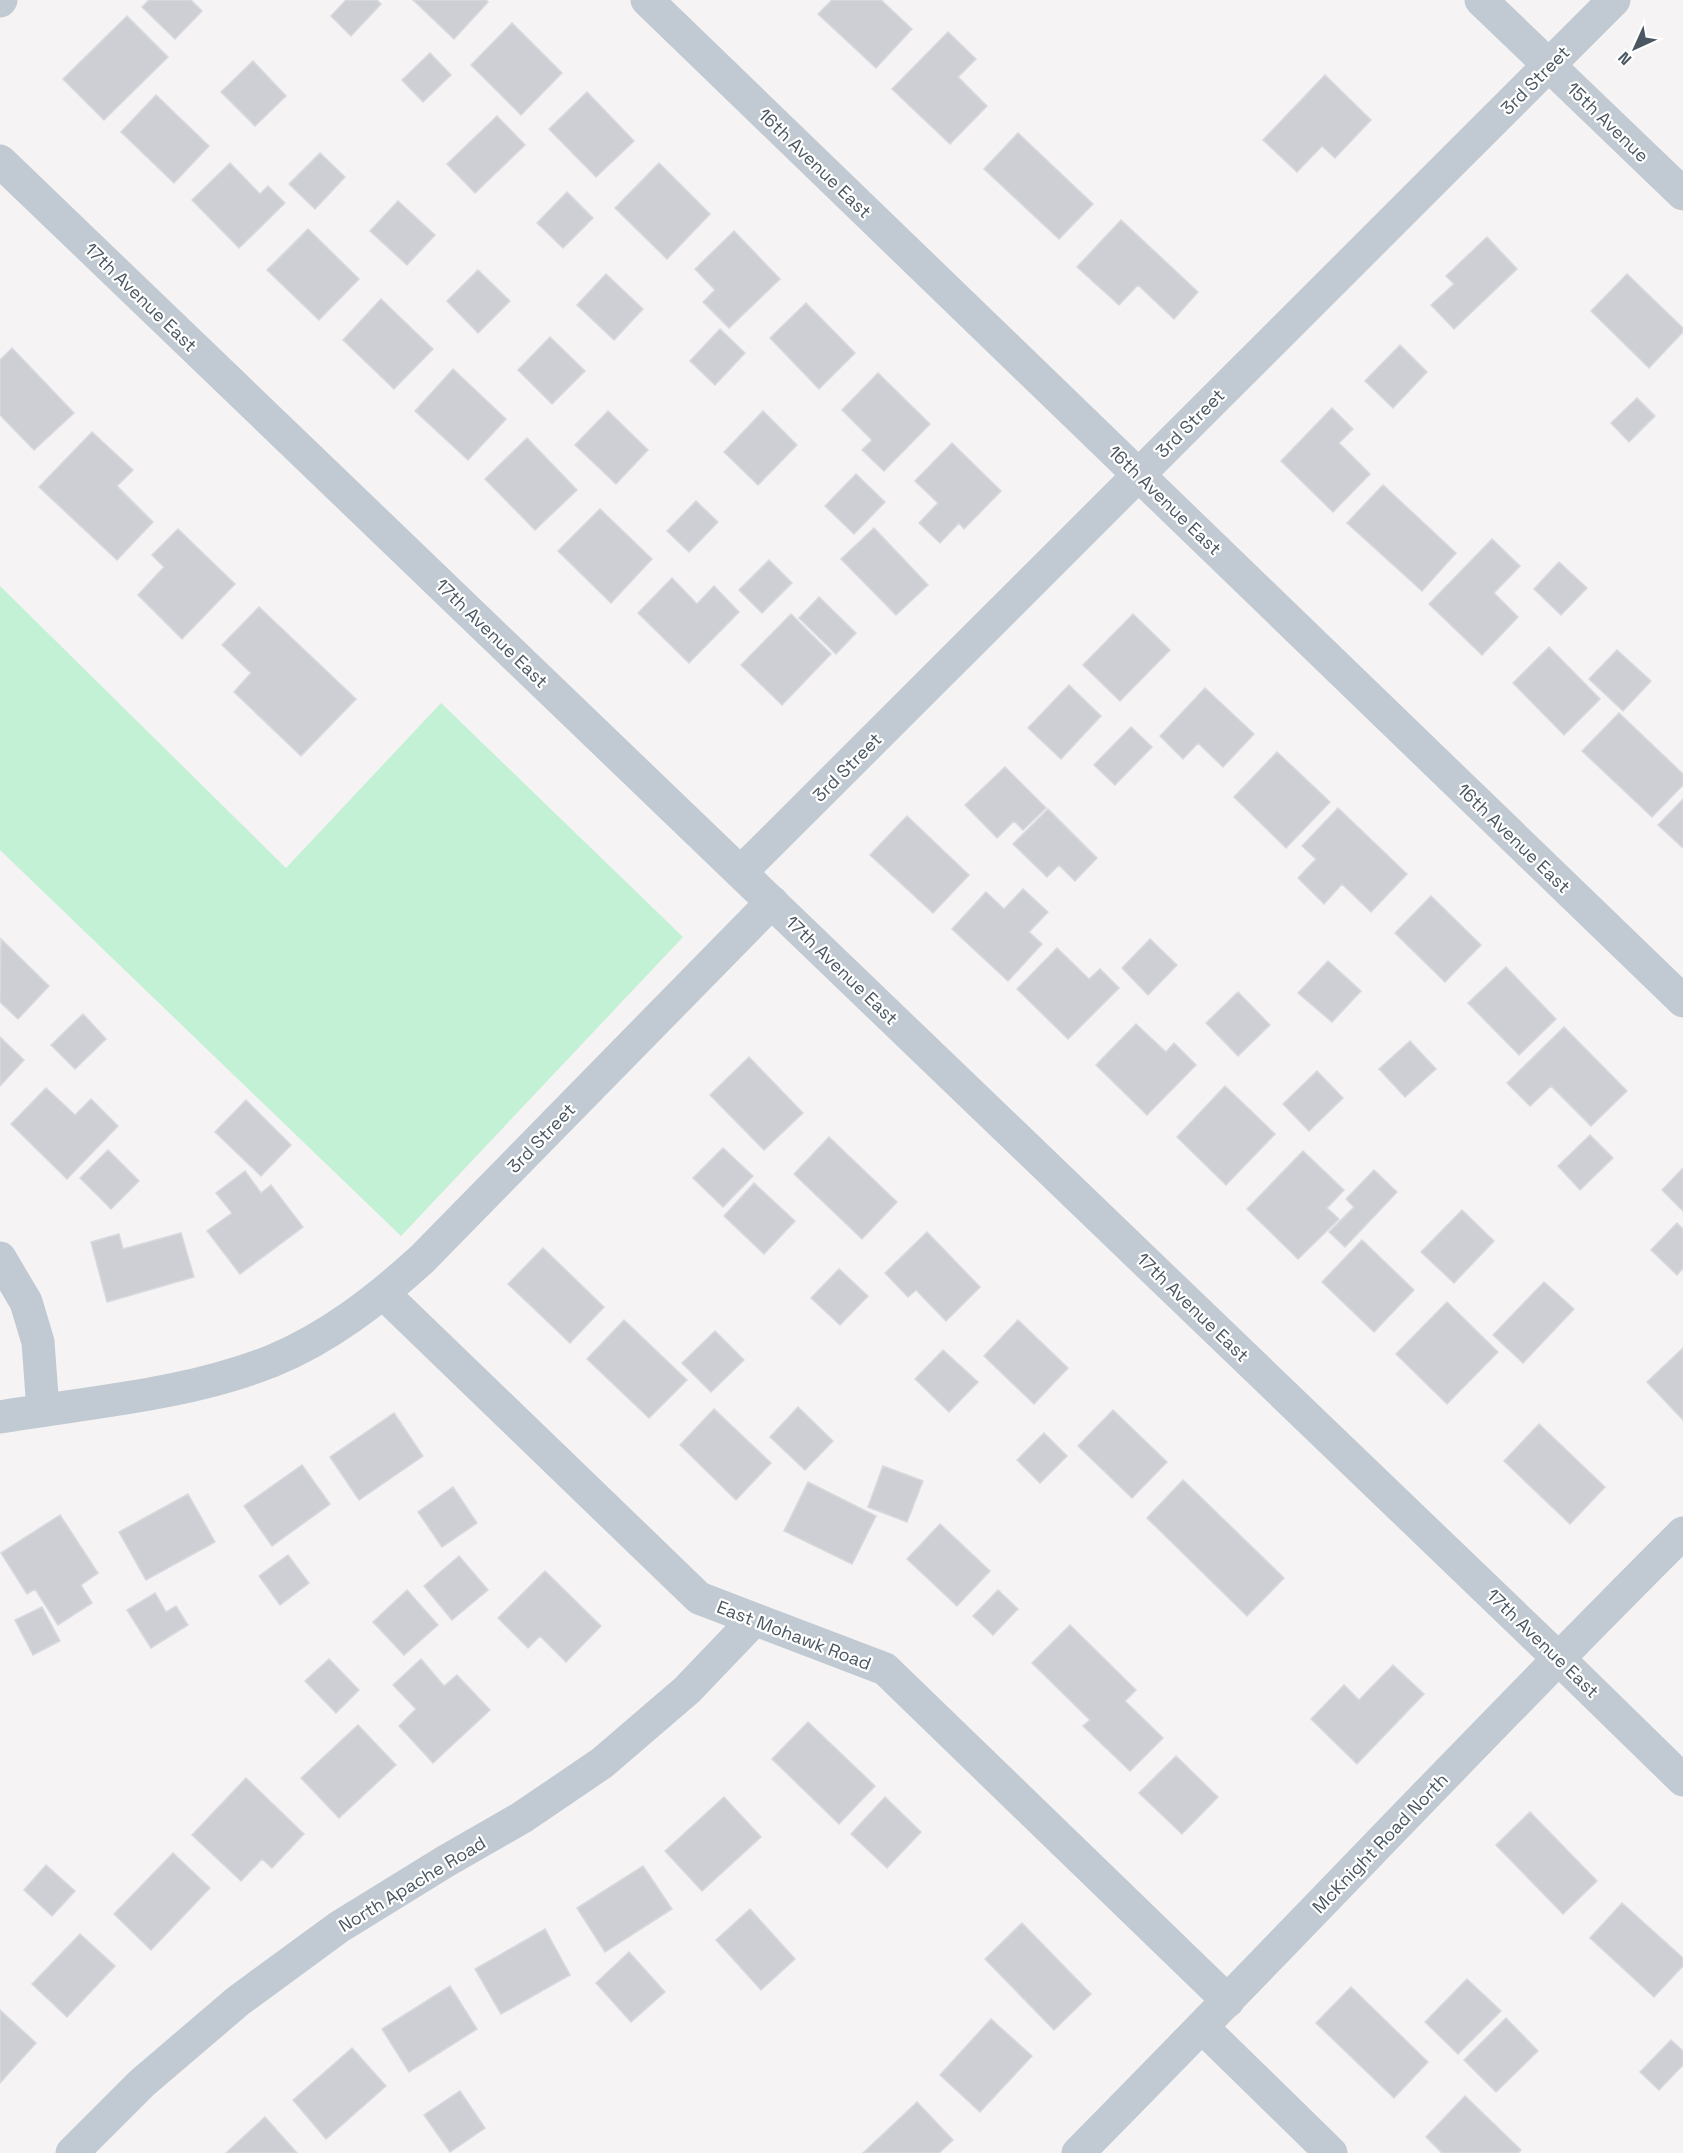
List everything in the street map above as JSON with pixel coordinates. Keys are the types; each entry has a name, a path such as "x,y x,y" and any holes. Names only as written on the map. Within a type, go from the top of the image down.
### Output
{"street":[{"name":"16th Avenue East","path":"647,0 1683,1001"},
{"name":"15th Avenue","path":"1480,0 1683,194"},
{"name":"3rd Street","path":"741,872 1614,0"},
{"name":"17th Avenue East","path":"0,161 1683,1780"},
{"name":"3rd Street","path":"0,1417 206,1383 273,1361 334,1329 384,1294 422,1260 772,902"},
{"path":"0,1258 26,1302 38,1342 43,1410"},
{"name":"East Mohawk Road","path":"384,1294 699,1598 885,1669 1228,2001"},
{"name":"McKnight Road North","path":"1078,2153 1228,2001 1558,1658 1683,1533"},
{"name":"North Apache Road","path":"72,2153 142,2083 247,1994 339,1927 521,1818 602,1763 687,1690 754,1620"},
{"path":"1202,2027 1331,2153"}],"green space":[{"path":"0,586 286,868 441,703 683,937 401,1236 0,850"}],"building":[{"path":"149,0 191,0 202,11 175,39 142,7"},
{"path":"346,0 377,0 381,4 351,36 331,16"},
{"path":"413,0 486,0 488,2 454,39"},
{"path":"832,0 881,0 912,29 876,68 818,14"},
{"path":"127,16 168,57 104,120 63,79"},
{"path":"512,23 562,73 521,115 471,65"},
{"path":"948,32 976,59 958,77 987,106 950,144 892,89"},
{"path":"430,53 451,75 423,102 402,80"},
{"path":"253,61 286,96 255,126 221,92"},
{"path":"1325,75 1371,120 1335,158 1322,146 1297,172 1263,140"},
{"path":"587,92 634,141 596,177 549,129"},
{"path":"156,95 209,146 174,183 121,132"},
{"path":"497,116 525,145 475,193 447,164"},
{"path":"1018,133 1093,204 1059,239 984,169"},
{"path":"320,153 345,177 315,209 289,184"},
{"path":"230,163 260,194 268,186 285,203 239,248 192,200"},
{"path":"659,163 710,214 667,259 615,208"},
{"path":"567,192 593,218 563,248 537,223"},
{"path":"398,201 435,235 407,265 370,231"},
{"path":"1121,220 1198,292 1174,319 1138,285 1119,305 1077,267"},
{"path":"308,229 359,279 319,320 267,270"},
{"path":"734,231 780,279 729,328 703,302 715,290 695,269"},
{"path":"1487,237 1517,269 1454,329 1431,305 1454,284 1446,276"},
{"path":"478,270 510,301 478,333 447,301"},
{"path":"606,274 643,309 614,340 577,305"},
{"path":"1627,274 1683,328 1683,332 1649,368 1591,311"},
{"path":"381,299 433,349 394,389 343,340"},
{"path":"806,303 855,353 819,389 770,338"},
{"path":"720,329 745,353 715,385 690,361"},
{"path":"550,337 585,371 552,404 518,370"},
{"path":"1400,345 1427,372 1393,408 1365,381"},
{"path":"12,348 74,413 34,450 0,415 0,360"},
{"path":"453,369 506,419 468,460 415,411"},
{"path":"878,373 930,424 884,471 862,450 872,440 842,410"},
{"path":"1637,398 1655,416 1629,442 1611,423"},
{"path":"1332,408 1353,429 1339,443 1370,474 1333,512 1281,461"},
{"path":"608,411 648,450 616,484 575,445"},
{"path":"763,411 797,445 758,485 724,452"},
{"path":"92,432 133,470 117,486 153,522 117,560 39,487"},
{"path":"527,438 577,490 535,530 485,479"},
{"path":"952,443 1001,491 964,529 959,523 940,543 919,523 938,503 915,481"},
{"path":"856,474 885,502 854,534 825,506"},
{"path":"1383,485 1456,553 1422,591 1347,523"},
{"path":"696,501 718,522 689,552 667,531"},
{"path":"600,509 652,559 611,603 558,551"},
{"path":"874,528 928,585 896,615 841,559"},
{"path":"178,529 235,584 182,639 138,595 164,567 152,555"},
{"path":"1492,539 1520,566 1494,593 1518,617 1482,655 1429,604"},
{"path":"769,560 792,583 762,613 739,590"},
{"path":"1559,562 1587,588 1561,615 1534,589"},
{"path":"672,578 697,604 714,586 739,612 689,663 638,613"},
{"path":"819,597 856,633 836,654 799,618"},
{"path":"259,607 356,699 301,756 234,692 251,673 222,645"},
{"path":"791,614 831,654 782,705 741,665"},
{"path":"1133,614 1170,650 1120,701 1083,665"},
{"path":"1549,647 1600,699 1564,735 1513,683"},
{"path":"1617,650 1651,681 1623,711 1589,679"},
{"path":"1069,685 1101,716 1061,759 1028,728"},
{"path":"1205,688 1254,734 1223,767 1198,743 1183,759 1160,736"},
{"path":"1619,713 1683,774 1683,785 1652,817 1582,751"},
{"path":"1131,727 1152,747 1115,785 1094,765"},
{"path":"1277,752 1330,802 1286,848 1234,797"},
{"path":"1005,767 1046,808 1023,830 1014,821 997,838 965,805"},
{"path":"1683,799 1683,848 1658,825"},
{"path":"1338,808 1407,874 1371,912 1342,884 1324,904 1298,878 1316,859 1302,846"},
{"path":"1048,809 1097,858 1075,881 1059,865 1047,877 1013,844"},
{"path":"907,816 969,875 933,913 870,855"},
{"path":"1023,889 1048,912 1029,932 1042,944 1008,981 952,929 986,892 1004,909"},
{"path":"1431,896 1481,945 1445,982 1395,933"},
{"path":"1,939 49,986 18,1019 0,1002"},
{"path":"1150,939 1177,965 1148,995 1122,968"},
{"path":"1057,948 1089,979 1100,969 1119,988 1068,1039 1017,989"},
{"path":"1328,961 1361,991 1332,1022 1298,993"},
{"path":"1506,967 1556,1019 1519,1055 1468,1003"},
{"path":"1238,992 1270,1025 1238,1056 1206,1023"},
{"path":"83,1014 106,1039 75,1069 51,1045"},
{"path":"1136,1024 1166,1052 1174,1043 1196,1065 1147,1115 1096,1065"},
{"path":"1564,1027 1627,1091 1591,1126 1551,1086 1530,1106 1507,1083"},
{"path":"0,1037 24,1060 0,1086"},
{"path":"1410,1041 1436,1069 1405,1097 1379,1069"},
{"path":"749,1057 803,1113 764,1150 710,1095"},
{"path":"1317,1071 1343,1098 1309,1131 1283,1104"},
{"path":"1225,1086 1275,1134 1226,1185 1177,1137"},
{"path":"46,1088 75,1115 91,1099 118,1126 67,1179 11,1124"},
{"path":"246,1100 291,1145 261,1176 215,1132"},
{"path":"1590,1135 1613,1158 1580,1190 1558,1166"},
{"path":"829,1137 897,1202 862,1239 794,1174"},
{"path":"723,1148 753,1176 723,1207 693,1178"},
{"path":"108,1150 139,1181 111,1209 80,1178"},
{"path":"1303,1151 1344,1190 1327,1208 1339,1219 1298,1259 1247,1209"},
{"path":"1683,1168 1683,1211 1662,1190"},
{"path":"1374,1170 1397,1192 1345,1247 1329,1232 1354,1207 1346,1199"},
{"path":"245,1171 261,1193 271,1185 303,1227 240,1274 207,1231 232,1213 216,1193"},
{"path":"754,1183 795,1221 764,1254 724,1216"},
{"path":"1462,1210 1494,1241 1454,1283 1421,1252"},
{"path":"1677,1223 1683,1229 1683,1268 1677,1275 1651,1250"},
{"path":"927,1232 980,1287 946,1321 916,1290 908,1297 885,1273"},
{"path":"181,1233 194,1277 107,1302 91,1242 119,1234 123,1249"},
{"path":"1362,1240 1414,1290 1374,1332 1322,1282"},
{"path":"543,1248 604,1307 570,1343 508,1284"},
{"path":"839,1269 868,1296 840,1325 811,1298"},
{"path":"1544,1282 1574,1309 1523,1363 1493,1335"},
{"path":"1447,1302 1498,1352 1447,1404 1396,1354"},
{"path":"624,1320 687,1380 649,1418 587,1359"},
{"path":"1018,1320 1068,1368 1034,1404 984,1356"},
{"path":"715,1331 744,1360 711,1392 682,1363"},
{"path":"1683,1348 1683,1420 1647,1382"},
{"path":"943,1350 978,1382 949,1412 915,1379"},
{"path":"798,1407 833,1441 805,1470 770,1437"},
{"path":"714,1409 771,1463 736,1500 680,1445"},
{"path":"1113,1410 1167,1462 1132,1498 1078,1446"},
{"path":"394,1413 423,1456 359,1500 330,1457"},
{"path":"1539,1424 1605,1487 1570,1524 1504,1461"},
{"path":"1044,1433 1067,1456 1040,1483 1017,1460"},
{"path":"302,1465 330,1504 272,1546 244,1506"},
{"path":"883,1466 923,1481 907,1522 868,1507"},
{"path":"1183,1480 1284,1578 1247,1616 1147,1518"},
{"path":"808,1482 876,1516 852,1564 784,1531"},
{"path":"453,1487 477,1523 442,1547 418,1512"},
{"path":"188,1494 215,1542 146,1580 119,1532"},
{"path":"60,1515 98,1573 81,1585 92,1603 58,1625 35,1589 27,1594 1,1553"},
{"path":"940,1524 990,1571 957,1606 907,1559"},
{"path":"288,1555 309,1583 280,1605 259,1576"},
{"path":"459,1556 488,1590 452,1620 424,1586"},
{"path":"545,1571 601,1626 566,1662 540,1636 528,1648 498,1618"},
{"path":"407,1590 438,1625 404,1655 373,1622"},
{"path":"998,1590 1018,1609 993,1635 973,1616"},
{"path":"155,1593 166,1612 176,1606 188,1625 151,1648 127,1610"},
{"path":"42,1607 60,1641 33,1655 15,1620"},
{"path":"1070,1625 1136,1690 1125,1701 1163,1738 1130,1771 1083,1726 1090,1720 1032,1663"},
{"path":"329,1659 359,1690 336,1713 305,1681"},
{"path":"421,1659 444,1686 457,1675 490,1710 433,1763 399,1726 416,1709 393,1685"},
{"path":"1393,1665 1424,1694 1357,1764 1311,1719 1344,1685 1359,1700"},
{"path":"808,1722 875,1786 839,1824 772,1759"},
{"path":"358,1725 396,1765 339,1818 301,1778"},
{"path":"1176,1756 1218,1797 1182,1834 1139,1793"},
{"path":"246,1778 304,1834 272,1868 262,1859 241,1881 192,1835"},
{"path":"724,1797 761,1837 702,1891 665,1851"},
{"path":"885,1797 921,1832 887,1868 851,1834"},
{"path":"1530,1812 1597,1881 1563,1914 1496,1845"},
{"path":"173,1853 210,1888 151,1950 114,1914"},
{"path":"46,1865 75,1891 52,1916 24,1890"},
{"path":"643,1866 672,1909 605,1952 577,1908"},
{"path":"1622,1903 1683,1958 1683,1966 1654,1997 1590,1938"},
{"path":"750,1909 795,1959 761,1990 716,1940"},
{"path":"1022,1923 1091,1994 1054,2030 985,1959"},
{"path":"545,1929 570,1975 501,2014 475,1969"},
{"path":"80,1934 115,1966 67,2017 32,1984"},
{"path":"629,1952 665,1992 631,2022 596,1983"},
{"path":"1467,1979 1501,2011 1458,2054 1425,2022"},
{"path":"450,1986 477,2029 409,2072 382,2029"},
{"path":"1351,1987 1428,2062 1394,2098 1316,2023"},
{"path":"0,2010 36,2043 0,2083"},
{"path":"1506,2018 1538,2051 1496,2092 1464,2060"},
{"path":"991,2019 1032,2056 980,2112 940,2075"},
{"path":"1671,2040 1683,2051 1683,2065 1659,2090 1640,2072"},
{"path":"352,2048 386,2086 326,2139 293,2100"},
{"path":"460,2091 485,2128 450,2152 424,2115"},
{"path":"1465,2096 1521,2150 1518,2153 1442,2153 1426,2137"},
{"path":"917,2102 953,2140 939,2153 863,2153"},
{"path":"265,2117 297,2153 226,2153"}]}
